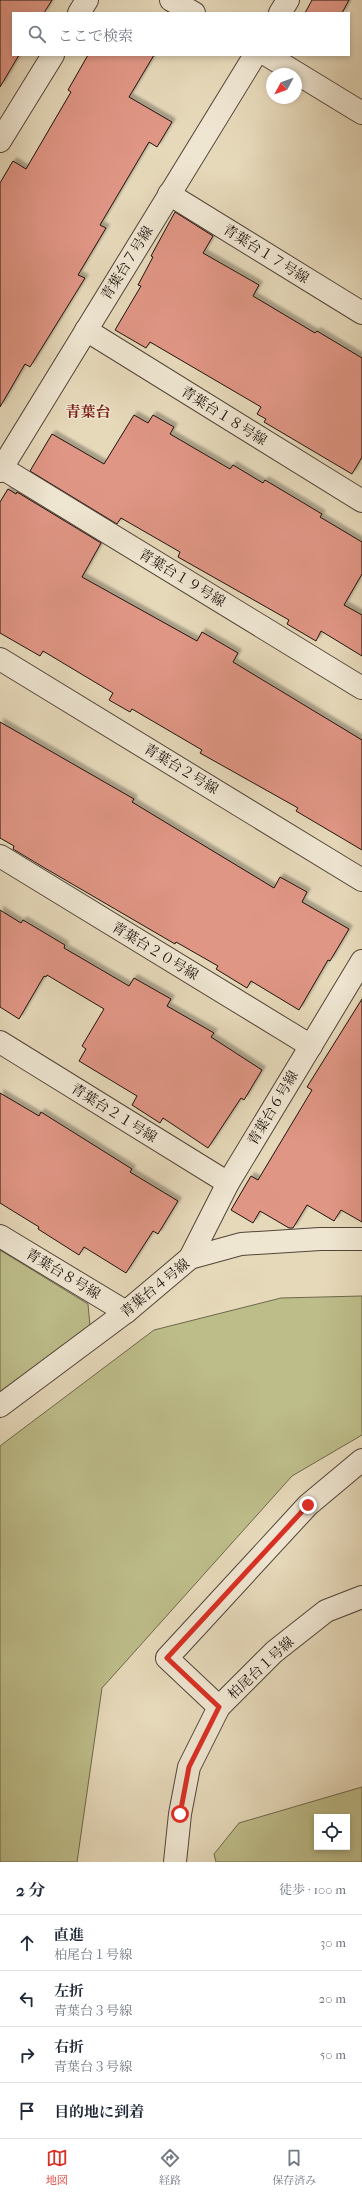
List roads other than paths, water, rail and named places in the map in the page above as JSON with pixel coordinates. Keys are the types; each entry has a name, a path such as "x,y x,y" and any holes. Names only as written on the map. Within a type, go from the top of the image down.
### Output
{"street":[{"path":"80,12 87,0"},
{"path":"171,0 192,12"},
{"path":"281,12 288,0"},
{"path":"0,141 52,56"},
{"name":"青葉台７号線","path":"1,469 254,56"},
{"path":"269,56 362,113"},
{"name":"青葉台１７号線","path":"169,194 362,313"},
{"name":"青葉台１８号線","path":"86,330 362,501"},
{"name":"青葉台１９号線","path":"1,469 362,688"},
{"name":"青葉台２号線","path":"0,659 362,880"},
{"name":"青葉台２０号線","path":"0,856 311,1046"},
{"name":"青葉台６号線","path":"190,1258 228,1183 362,961"},
{"name":"青葉台２１号線","path":"0,1042 228,1183"},
{"name":"青葉台８号線","path":"0,1236 126,1312"},
{"name":"青葉台４号線","path":"0,1406 126,1312 190,1258 241,1244 320,1239 362,1239"},
{"path":"219,1707 167,1658 308,1505 362,1460"},
{"name":"柏尾台１号線","path":"175,1862 180,1814 189,1767 219,1707 274,1652 326,1611 362,1597"}],"district":[{"name":"青葉台","path":"88,412"}]}
